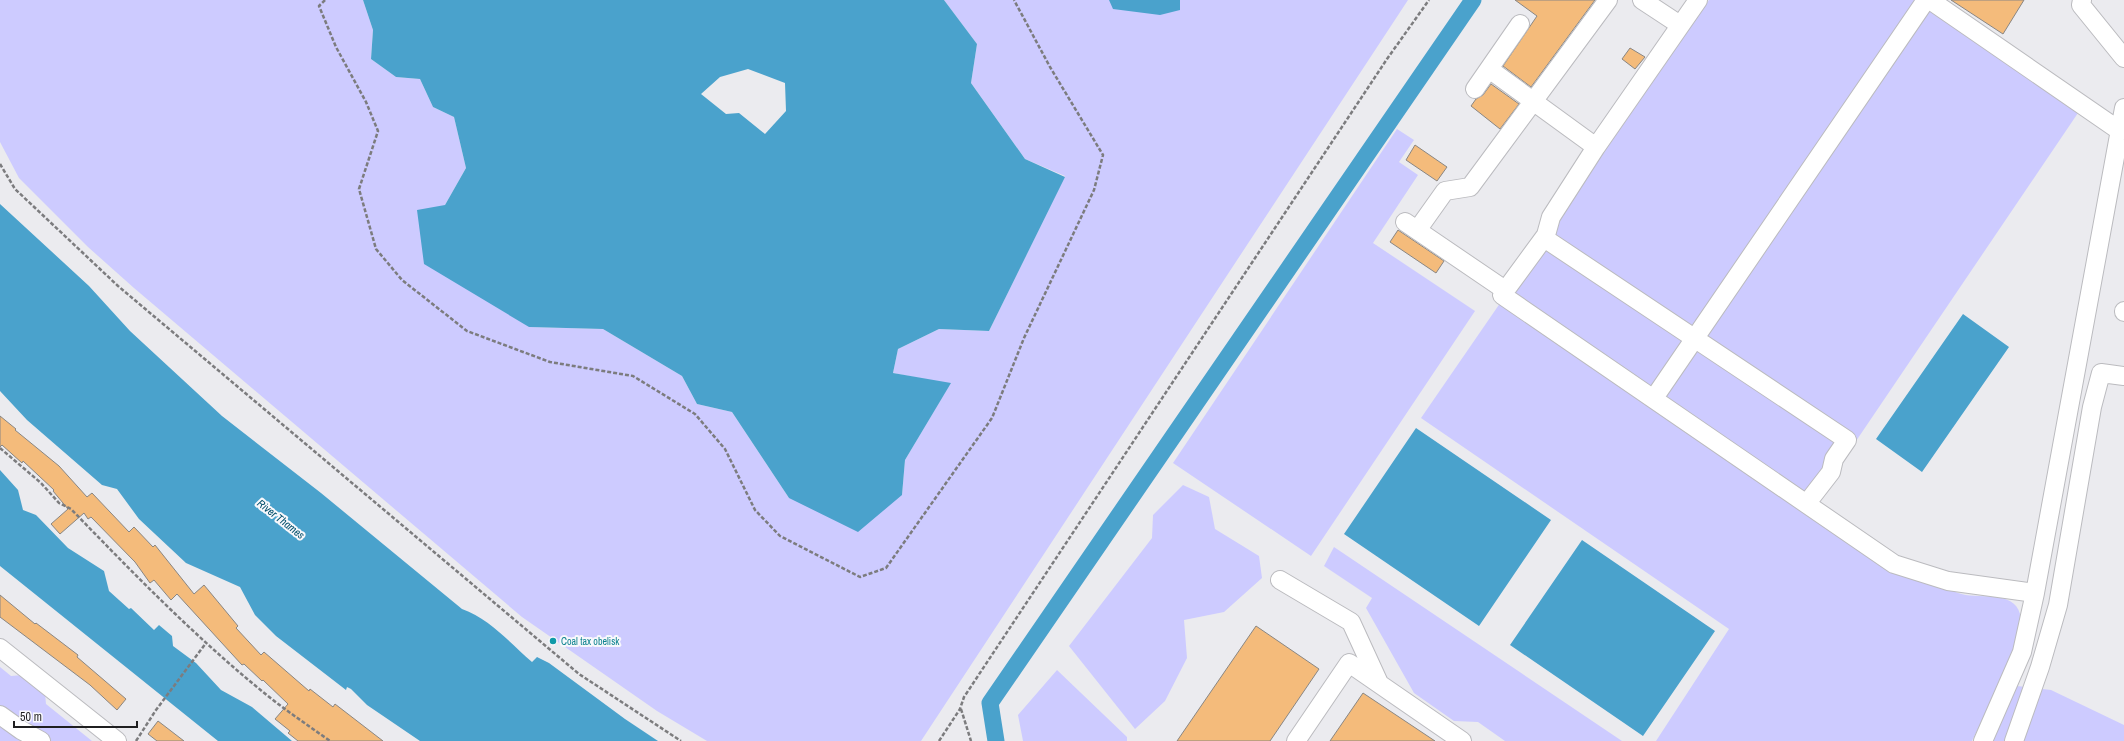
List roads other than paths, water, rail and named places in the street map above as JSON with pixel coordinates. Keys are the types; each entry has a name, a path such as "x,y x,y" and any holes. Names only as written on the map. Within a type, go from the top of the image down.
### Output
{"street":[{"path":"1505,290 1411,225 1445,191 1470,187 1608,0"},
{"path":"1642,0 1680,25"},
{"path":"1698,0 1596,147 1551,217 1544,238 1502,295 1894,564 1948,581 2035,593"},
{"path":"1654,398 1926,0"},
{"path":"1930,0 2120,131"},
{"path":"2082,0 2081,5 2124,58"},
{"path":"1475,89 1520,24"},
{"path":"1489,69 1596,147"},
{"path":"1983,741 2022,652 2035,593 2124,108"},
{"path":"1544,238 1847,440 1834,459 1831,472 1807,503"},
{"path":"2014,741 2040,667 2058,605 2092,407 2101,373 2124,376"},
{"path":"1280,580 1351,622 1379,684"},
{"path":"0,648 117,741"},
{"path":"1296,741 1349,663 1462,741"},
{"path":"0,715 21,730 41,741"}],"water":[{"path":"363,0 944,0 977,44 971,83 1025,159 1065,177 989,331 939,329 898,349 893,373 951,383 905,460 902,495 858,532 789,498 732,412 697,404 682,376 603,329 529,327 424,264 417,210 445,205 466,168 454,117 433,107 420,79 396,77 371,59 373,30","holes":["748,69 785,83 786,111 765,134 739,113 726,114 701,94 720,77"]},
{"path":"1109,0 1180,0 1180,10 1160,15 1113,9"},
{"name":"River Thames","path":"0,204 89,286 130,331 222,416 321,493 462,609 472,613 491,625 532,662 537,657 549,663 625,719 658,741 420,741 367,705 351,689 347,687 346,690 276,636 255,615 240,587 186,563 139,519 117,489 102,485 27,420 0,391"},
{"path":"1963,314 2009,347 1922,472 1876,439"},
{"path":"1416,428 1551,520 1479,626 1344,534"},
{"path":"0,470 18,490 23,510 36,515 68,548 104,571 109,591 129,609 131,608 154,630 159,625 172,636 173,646 196,663 221,690 252,707 292,741 218,741 0,566"},
{"path":"1582,540 1715,631 1643,736 1510,645"}],"waterway":[{"path":"996,741 990,703 1473,0"}],"place":[{"name":"Coal tax obelisk","path":"553,641"}]}
